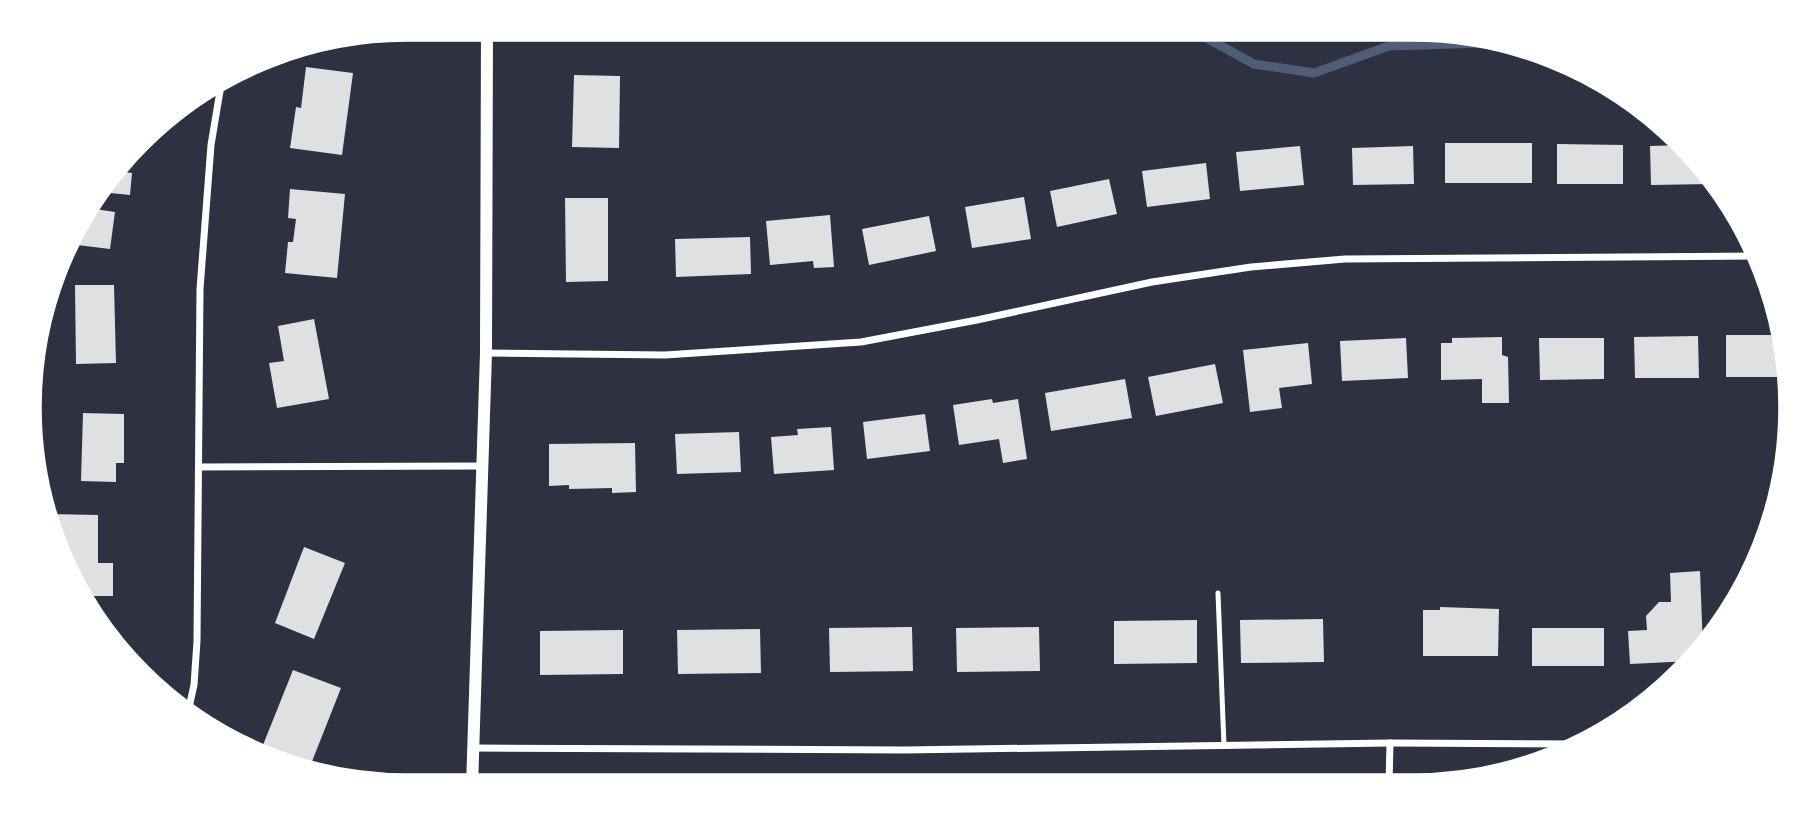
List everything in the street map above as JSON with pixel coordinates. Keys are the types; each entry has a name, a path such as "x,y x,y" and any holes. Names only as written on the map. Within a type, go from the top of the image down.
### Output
{"street":[{"path":"472,775 486,353 487,40"},
{"path":"190,703 197,641 200,289 211,145 220,92"},
{"path":"486,353 665,355 861,342 1152,282 1251,267 1345,259 1747,256"},
{"path":"199,467 482,466"},
{"path":"473,748 905,750 1390,743 1560,744"},
{"path":"1389,775 1390,743"}],"lane":[{"path":"1218,593 1224,746"}],"building":[{"path":"306,67 353,73 342,155 290,148 296,107 301,108"},
{"path":"574,75 620,76 619,148 572,147"},
{"path":"1445,143 1532,143 1532,183 1445,183"},
{"path":"1557,144 1623,145 1623,184 1557,184"},
{"path":"1669,145 1704,184 1651,185 1650,146"},
{"path":"1300,146 1304,185 1240,191 1236,152"},
{"path":"1413,146 1414,184 1353,185 1352,148"},
{"path":"1206,163 1210,199 1147,207 1142,171"},
{"path":"125,172 132,173 130,195 109,193"},
{"path":"1109,179 1117,214 1057,227 1050,191"},
{"path":"290,189 345,194 337,278 285,273 288,242 293,242 296,219 288,218"},
{"path":"1024,197 1031,239 972,248 965,207"},
{"path":"565,198 608,198 608,281 566,282"},
{"path":"98,209 115,212 110,249 78,245"},
{"path":"830,215 834,267 814,268 813,261 770,265 766,221"},
{"path":"929,216 936,251 869,265 862,229"},
{"path":"750,237 751,274 676,277 675,239"},
{"path":"75,285 114,285 116,363 76,364"},
{"path":"314,319 329,399 277,408 269,363 284,361 278,326"},
{"path":"1726,335 1773,335 1778,377 1726,377"},
{"path":"1698,336 1699,378 1635,378 1634,337"},
{"path":"1502,337 1502,355 1508,357 1509,403 1482,403 1482,379 1441,380 1441,343 1452,343 1452,338"},
{"path":"1406,338 1408,378 1342,381 1340,341"},
{"path":"1539,338 1604,338 1604,379 1540,380"},
{"path":"1308,343 1312,384 1279,388 1282,408 1250,412 1243,350"},
{"path":"1215,364 1223,403 1156,416 1148,377"},
{"path":"1125,379 1132,418 1051,431 1045,393"},
{"path":"992,399 993,403 1018,399 1027,459 1003,463 999,439 959,445 953,405"},
{"path":"83,413 124,414 124,463 116,463 116,482 81,481"},
{"path":"925,414 930,451 867,459 863,422"},
{"path":"831,427 834,470 774,474 771,437 798,435 797,429"},
{"path":"739,432 741,472 677,474 675,434"},
{"path":"635,443 636,492 612,493 612,488 569,489 569,485 549,486 549,444"},
{"path":"56,514 98,515 98,563 113,563 113,596 92,596 68,548"},
{"path":"304,547 345,563 314,639 275,623"},
{"path":"1700,571 1702,633 1677,662 1630,664 1628,631 1647,630 1646,616 1659,602 1671,602 1670,573"},
{"path":"1440,607 1499,609 1498,656 1423,656 1423,610 1440,610"},
{"path":"1323,619 1324,662 1241,663 1240,620"},
{"path":"1197,620 1197,663 1114,664 1114,621"},
{"path":"912,627 913,671 830,672 829,628"},
{"path":"1039,627 1040,671 957,672 956,628"},
{"path":"1532,628 1604,628 1604,666 1532,666"},
{"path":"760,629 761,673 678,674 677,630"},
{"path":"623,630 623,674 540,675 540,631"},
{"path":"293,670 341,688 312,762 263,745"}],"waterway":[{"path":"1210,40 1254,64 1314,73 1389,46 1464,44"}]}
